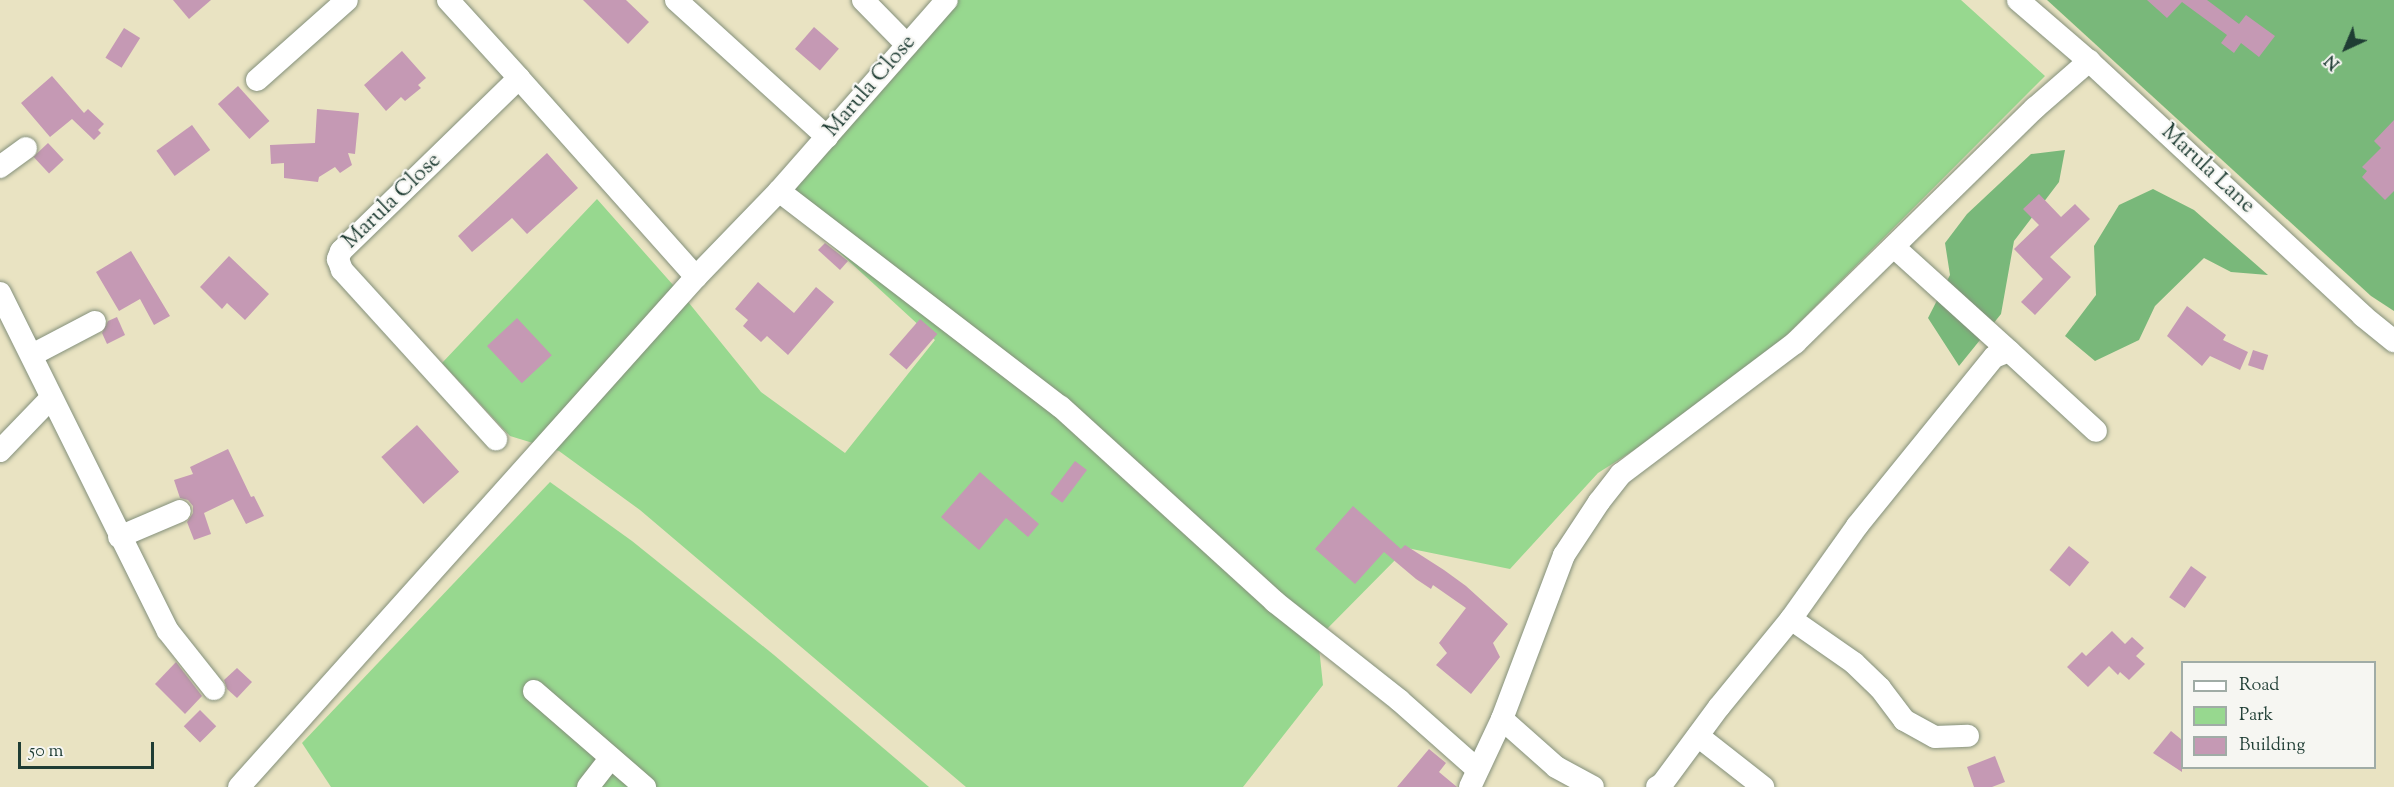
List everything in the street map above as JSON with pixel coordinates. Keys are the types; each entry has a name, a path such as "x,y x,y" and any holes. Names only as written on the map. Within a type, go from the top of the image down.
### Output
{"street":[{"path":"257,81 347,0"},
{"path":"448,0 696,277"},
{"path":"676,0 827,137"},
{"path":"863,0 908,45"},
{"name":"Marula Close","path":"239,787 696,277 779,191 947,0"},
{"name":"Marula Lane","path":"2018,0 2089,61 2363,316 2394,341"},
{"path":"779,191 1061,407 1275,602 1399,700 1474,778 1502,719 1564,555 1599,502 1621,474 1795,343 2035,108 2089,61"},
{"name":"Marula Close","path":"496,439 342,270 338,259 341,251 519,78"},
{"path":"0,167 26,148"},
{"path":"1894,247 2096,431"},
{"path":"0,293 119,537 168,631 214,689"},
{"path":"32,355 95,322"},
{"path":"1657,787 1662,784 1791,619 1857,526 1994,357 2009,351"},
{"path":"0,451 51,398"},
{"path":"119,537 180,511"},
{"path":"1791,619 1854,663 1880,688 1904,720 1935,738 1968,736"},
{"path":"534,691 645,787"},
{"path":"1502,719 1556,767 1593,787"},
{"path":"1698,736 1763,787"},
{"path":"588,787 611,758"}],"green space":[{"path":"957,0 1961,0 2045,76 1787,335 1686,417 1598,473 1510,569 1407,548 1318,638 1323,685 1243,787 966,787 640,510 559,451 510,436 442,363 597,199 689,303 761,392 845,453 935,340 780,198"},
{"path":"2047,0 2394,0 2394,311 2371,296"},
{"path":"2065,150 2059,182 2014,241 2001,314 1959,366 1928,318 1950,275 1945,243 1967,214 2031,154"},
{"path":"2153,189 2194,210 2268,275 2231,272 2204,258 2155,306 2139,340 2095,361 2065,336 2096,295 2094,246 2119,205"},
{"path":"550,482 632,541 774,655 929,787 331,787 302,743"}],"building":[{"path":"173,0 211,0 189,19"},
{"path":"583,0 626,0 649,22 628,44"},
{"path":"2147,0 2207,0 2239,24 2246,15 2275,36 2259,57 2241,43 2234,53 2221,43 2227,35 2182,2 2167,18"},
{"path":"814,27 839,49 820,71 795,49"},
{"path":"124,28 140,38 122,68 105,58"},
{"path":"402,51 426,78 418,85 421,88 405,101 401,97 386,111 364,85"},
{"path":"52,76 84,113 88,109 104,124 98,130 101,133 94,140 72,119 50,137 21,103"},
{"path":"238,86 269,121 249,139 218,104"},
{"path":"317,109 359,113 355,154 348,153 352,165 340,173 335,167 319,177 318,182 284,178 284,163 271,164 270,145 315,143"},
{"path":"2394,120 2394,191 2385,200 2362,177 2367,171 2362,167 2381,148 2374,141"},
{"path":"192,125 210,150 175,176 156,151"},
{"path":"48,143 64,160 49,173 33,157"},
{"path":"547,153 578,188 527,234 512,218 472,252 458,236"},
{"path":"2039,194 2061,217 2075,204 2090,219 2050,257 2071,277 2035,315 2021,302 2043,279 2014,249 2039,225 2023,209"},
{"path":"825,243 848,261 840,270 818,250"},
{"path":"131,251 170,316 154,325 140,299 119,311 96,272"},
{"path":"229,256 269,294 245,320 227,303 222,309 200,287"},
{"path":"758,282 794,313 816,287 834,302 788,355 767,336 761,342 743,326 748,320 735,309"},
{"path":"2187,306 2226,335 2223,340 2248,352 2240,370 2210,356 2202,366 2167,336"},
{"path":"117,317 125,335 107,344 102,333 108,321"},
{"path":"517,318 552,355 522,383 487,346"},
{"path":"920,319 937,334 907,370 889,354"},
{"path":"2253,350 2268,355 2263,370 2248,365"},
{"path":"417,425 459,472 423,504 381,457"},
{"path":"228,449 251,497 254,496 264,516 246,524 233,499 204,513 211,534 194,540 187,522 193,513 193,506 188,500 180,498 174,480 193,474 190,467"},
{"path":"1075,461 1087,470 1062,503 1050,494"},
{"path":"980,472 1039,524 1028,537 1006,518 979,550 941,517"},
{"path":"1353,506 1401,549 1405,545 1444,570 1466,586 1508,624 1493,643 1500,657 1471,694 1436,665 1447,653 1439,643 1466,608 1433,585 1431,589 1416,579 1384,552 1355,584 1315,549"},
{"path":"2069,546 2089,562 2070,586 2049,570"},
{"path":"2191,566 2207,577 2185,608 2169,597"},
{"path":"2112,631 2125,644 2132,637 2144,648 2136,656 2145,664 2129,680 2120,672 2118,675 2109,666 2088,687 2067,667 2082,652 2086,656"},
{"path":"176,662 202,696 185,714 155,684"},
{"path":"237,668 252,682 237,698 227,689 224,680"},
{"path":"200,710 216,726 200,743 184,726"},
{"path":"2171,731 2181,739 2182,772 2153,753"},
{"path":"1429,749 1446,763 1439,772 1457,787 1397,787"},
{"path":"1995,756 2005,782 1992,787 1974,787 1967,767"}]}
